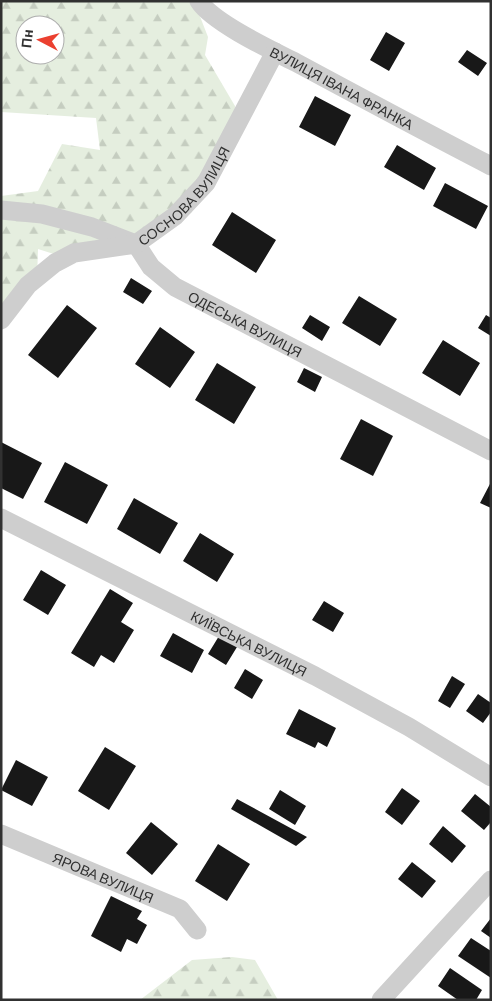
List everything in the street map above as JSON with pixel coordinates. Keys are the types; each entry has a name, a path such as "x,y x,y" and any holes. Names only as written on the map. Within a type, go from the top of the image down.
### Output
{"street":[{"name":"ВУЛИЦЯ ІВАНА ФРАНКА","path":"199,1 203,8 215,18 275,52 491,166"},
{"name":"СОСНОВА ВУЛИЦЯ","path":"1,320 28,285 54,263 74,253 136,244 175,216 206,182 275,52"},
{"path":"1,210 42,214 92,227 136,244"},
{"name":"ОДЕСЬКА ВУЛИЦЯ","path":"136,244 151,267 175,288 491,451"},
{"name":"КИЇВСЬКА ВУЛИЦЯ","path":"1,518 315,676 409,727 491,777"},
{"name":"ЯРОВА ВУЛИЦЯ","path":"1,834 180,909 197,930"},
{"path":"381,1000 491,880"}],"green space":[{"path":"1,1 194,1 208,37 205,55 235,106 234,142 191,213 146,235 60,256 38,249 37,280 1,328 1,196 38,191 62,144 100,150 96,118 1,112"},
{"path":"232,957 255,960 278,1000 140,1000 192,960"}],"building":[{"path":"386,32 405,43 389,71 370,60"},
{"path":"467,50 487,63 478,76 458,62"},
{"path":"315,96 351,115 335,146 299,127"},
{"path":"397,145 436,168 424,190 384,167"},
{"path":"445,183 488,206 476,229 433,206"},
{"path":"232,212 276,240 256,273 212,245"},
{"path":"131,278 152,291 143,304 123,292"},
{"path":"359,296 397,319 380,346 342,323"},
{"path":"67,305 97,328 58,378 28,355"},
{"path":"310,315 330,327 322,341 302,328"},
{"path":"486,315 491,318 491,336 478,328"},
{"path":"160,327 195,352 170,388 135,364"},
{"path":"443,340 480,363 460,396 422,373"},
{"path":"217,363 256,387 234,424 195,400"},
{"path":"304,368 322,377 315,392 297,382"},
{"path":"361,419 393,436 373,476 340,459"},
{"path":"1,442 42,463 23,499 1,488"},
{"path":"65,462 108,485 87,524 44,502"},
{"path":"491,482 491,508 480,503"},
{"path":"134,498 178,523 160,554 117,529"},
{"path":"200,533 234,554 217,582 183,561"},
{"path":"41,570 66,585 48,615 23,600"},
{"path":"110,589 133,603 121,622 134,630 114,663 101,655 94,667 71,653"},
{"path":"324,601 344,613 333,632 312,620"},
{"path":"173,633 204,650 192,673 160,656"},
{"path":"219,636 237,647 226,665 208,654"},
{"path":"245,669 263,680 252,699 234,688"},
{"path":"452,676 465,684 450,708 438,701"},
{"path":"478,694 491,703 491,712 483,723 466,711"},
{"path":"299,709 336,728 327,747 318,742 315,748 286,734"},
{"path":"105,747 136,766 109,810 78,791"},
{"path":"16,760 48,777 32,806 1,790"},
{"path":"402,788 420,801 402,825 385,812"},
{"path":"280,790 306,806 295,825 269,809"},
{"path":"475,794 491,807 491,822 484,830 461,811"},
{"path":"237,799 307,837 296,846 231,809"},
{"path":"151,822 178,844 152,875 126,853"},
{"path":"443,826 466,846 452,863 429,844"},
{"path":"218,844 250,864 227,901 195,881"},
{"path":"412,862 436,881 422,898 398,879"},
{"path":"111,896 142,911 137,919 147,925 137,944 127,939 121,952 91,936"},
{"path":"491,918 491,938 481,931"},
{"path":"471,938 491,951 491,978 458,956"},
{"path":"450,968 482,990 476,1000 458,1000 438,986"}]}
